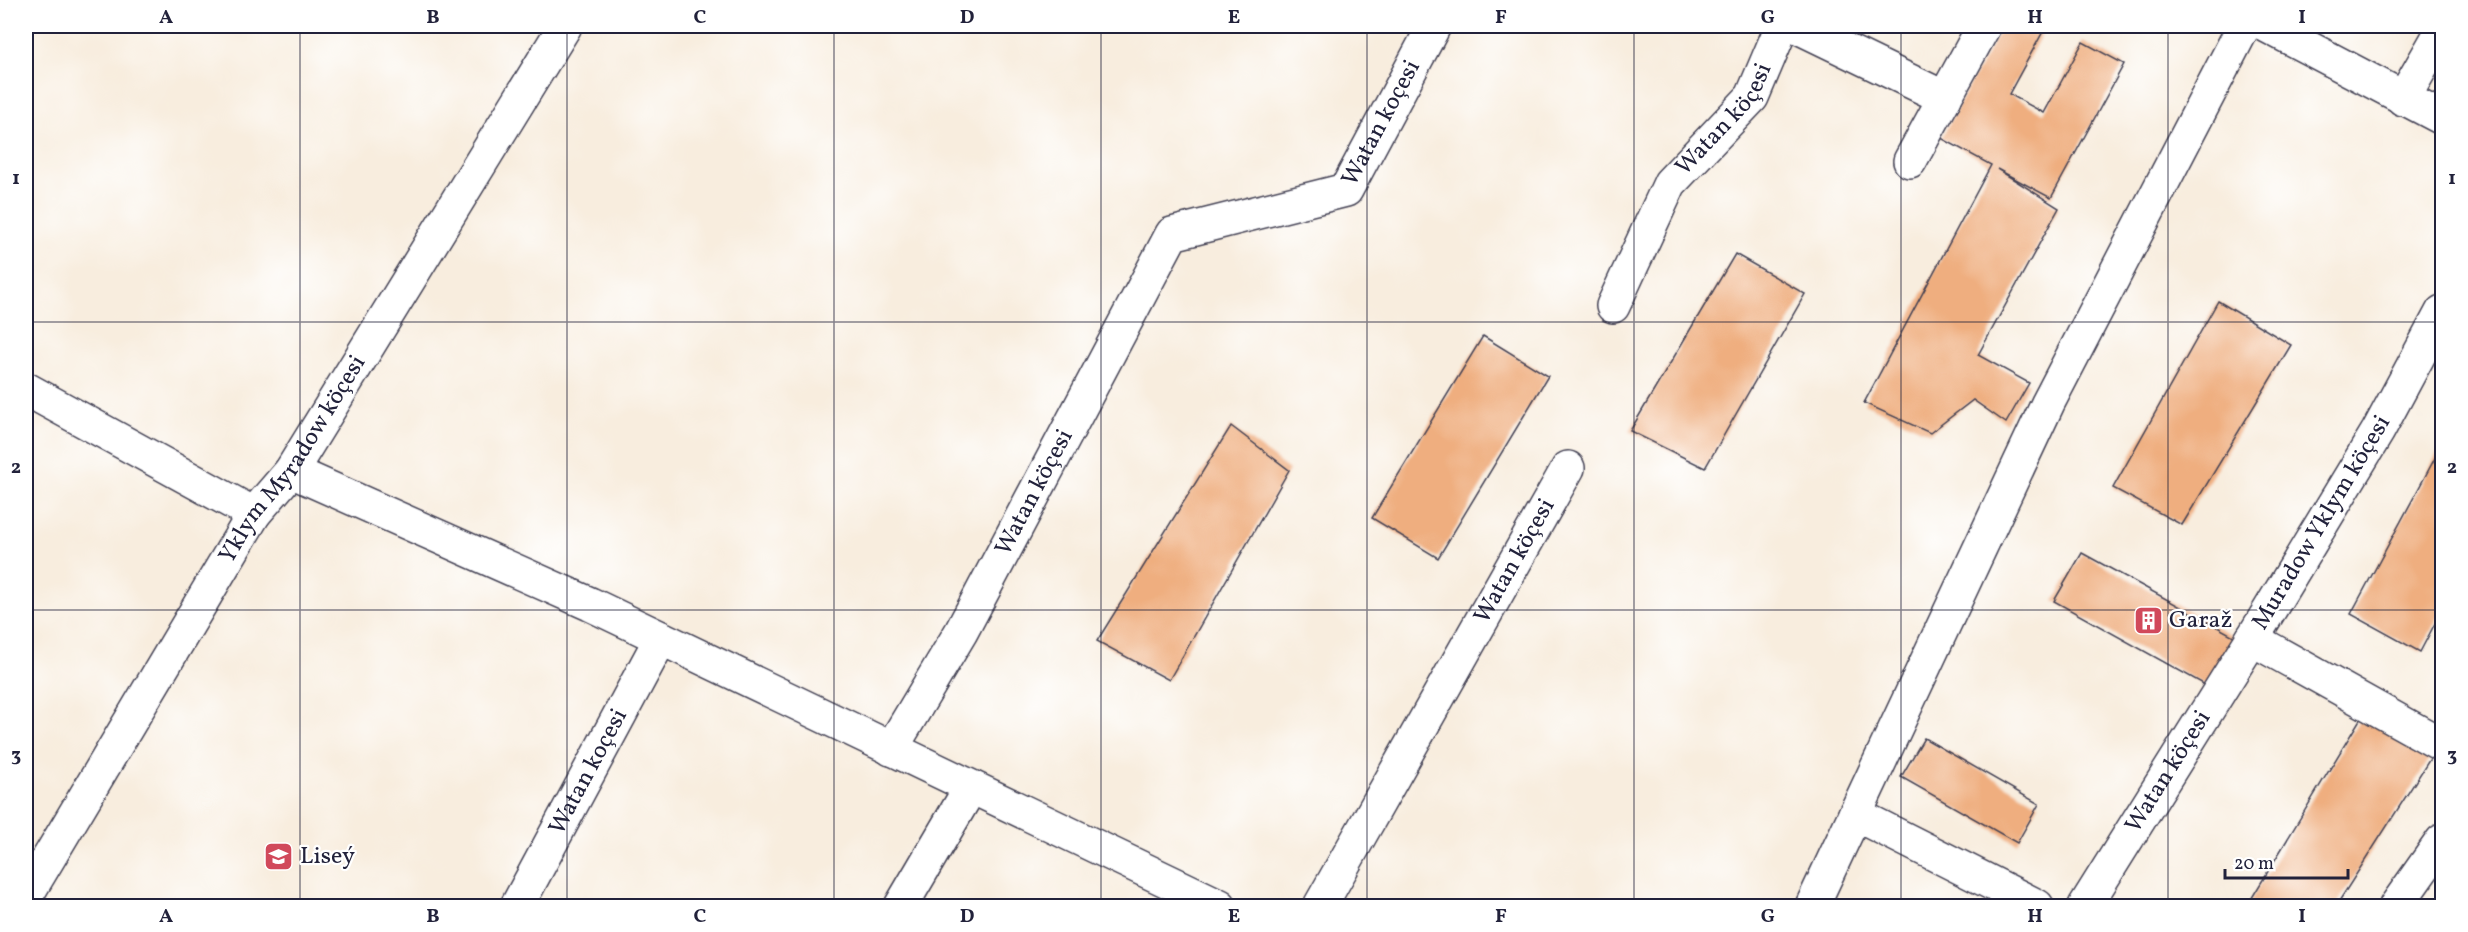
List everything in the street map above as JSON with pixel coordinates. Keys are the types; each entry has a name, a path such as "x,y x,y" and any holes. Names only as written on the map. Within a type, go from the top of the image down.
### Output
{"street":[{"name":"Yklym Myradow köçesi","path":"26,896 254,514 291,471 565,26"},
{"name":"Watan koçesi","path":"1172,234 1346,190 1434,26"},
{"name":"Watan köçesi","path":"1613,306 1670,183 1752,97 1782,26"},
{"path":"1796,26 1945,98"},
{"path":"1910,161 1984,26"},
{"path":"1812,906 2048,403 2244,26"},
{"path":"2267,26 2442,118"},
{"path":"2403,99 2442,31"},
{"name":"Watan köçesi","path":"891,748 961,632 1172,234"},
{"name":"Muradow Yklym köçesi","path":"2442,312 2378,431 2252,639 2442,745"},
{"path":"26,389 254,514"},
{"name":"Watan köçesi","path":"1320,906 1568,468"},
{"path":"291,471 579,599 1220,906"},
{"name":"Watan koçesi","path":"517,906 661,638"},
{"name":"Watan köçesi","path":"2085,906 2252,639"},
{"path":"901,906 971,787"},
{"path":"1855,814 2037,906"},
{"path":"2397,906 2442,841"}],"building":[{"path":"2002,26 2046,26 2009,94 2044,113 2083,42 2124,64 2051,198 1997,169 2059,208 1978,355 2029,383 2006,423 1973,400 1930,433 1864,403 1991,165 1941,138"},
{"path":"1735,254 1805,294 1705,468 1630,431"},
{"path":"2218,301 2291,345 2182,525 2113,488"},
{"path":"1483,336 1548,376 1438,558 1372,518"},
{"path":"1231,426 1289,470 1169,680 1097,641"},
{"path":"2442,445 2442,610 2420,652 2351,614"},
{"name":"Garaž","path":"2082,553 2243,641 2216,691 2054,601"},
{"path":"2362,716 2433,754 2336,906 2247,906"},
{"path":"1924,738 2039,804 2017,843 1901,777"}],"place":[{"name":"Garaž","path":"2148,621"},
{"name":"Liseý","path":"279,857"}]}
